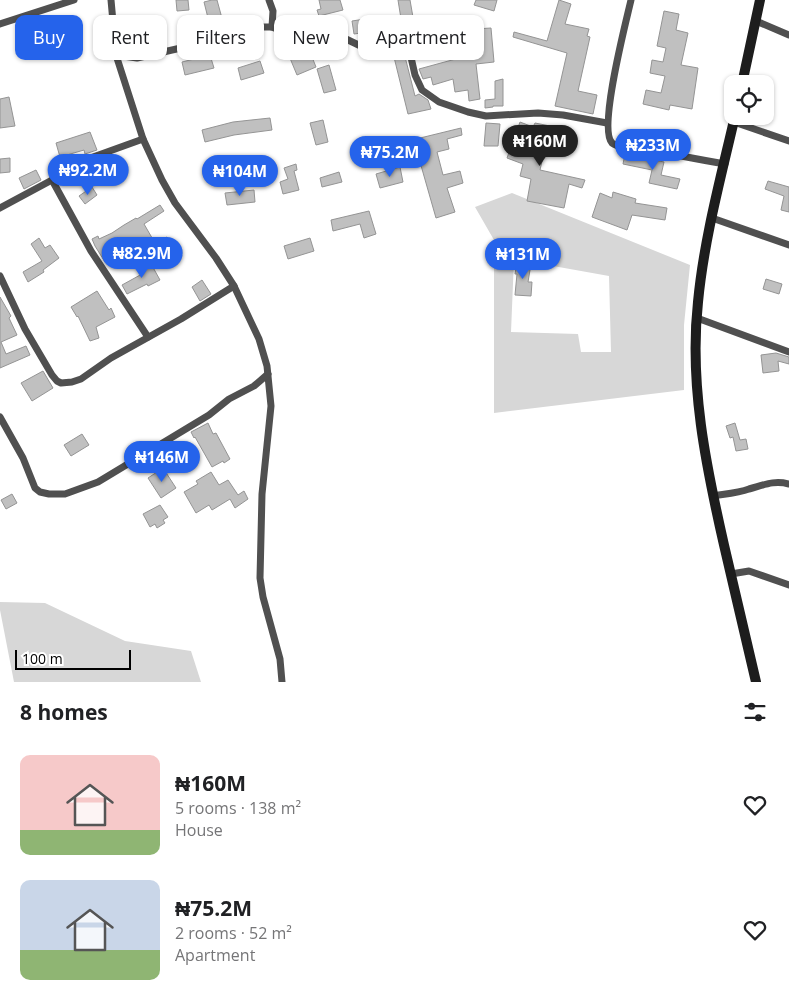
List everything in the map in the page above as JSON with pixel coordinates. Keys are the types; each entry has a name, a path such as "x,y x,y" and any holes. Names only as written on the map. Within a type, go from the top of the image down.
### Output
{"main road":[{"path":"744,75 760,0"},
{"path":"733,125 712,218 698,302 697,383 701,431 713,496 756,682"}],"street":[{"path":"0,24 74,0"},
{"path":"111,0 112,15"},
{"path":"269,0 273,11 272,27"},
{"path":"631,0 607,123 608,136 611,142 617,146 657,151 674,156 725,164"},
{"path":"756,21 789,36"},
{"path":"167,51 258,27 272,27 310,48 317,49 346,39 369,50 384,50 386,48 386,37 393,34 401,37 408,44 415,74 422,90 439,102 486,116 548,113 607,123"},
{"path":"117,60 143,139 162,180 234,286 259,339 268,374 271,406 262,494 260,578 263,597 280,659 282,682"},
{"path":"749,125 789,141"},
{"path":"0,208 52,180 82,161 143,139"},
{"path":"52,180 91,251 148,336"},
{"path":"712,218 789,245"},
{"path":"0,276 25,329 52,376 61,383 80,379 148,336 182,318 234,286"},
{"path":"697,318 789,352"},
{"path":"0,416 23,458 35,488 40,492 48,494 65,494 98,482 209,415 229,400 254,386 268,374"},
{"path":"713,496 748,490 769,482 789,484"},
{"path":"731,574 749,571 789,585"}],"shaded area":[{"path":"512,193 690,265 684,325 684,390 494,413 494,240 475,207","holes":["514,259 609,276 611,352 581,352 578,334 511,332"]},
{"path":"0,602 45,603 125,641 191,651 201,682 14,682"}],"building":[{"path":"176,0 188,0 189,10 177,11"},
{"path":"217,0 221,15 207,15 204,2"},
{"path":"319,0 340,0 343,10 319,15 317,10 321,9"},
{"path":"398,0 410,0 413,15 400,15"},
{"path":"476,0 497,0 494,11 474,5"},
{"path":"559,0 571,4 565,24 589,29 587,36 590,37 578,91 597,95 593,114 555,106 567,53 513,37 514,32 547,41"},
{"path":"664,11 679,14 676,30 688,33 681,65 698,68 692,109 670,105 669,110 643,104 646,90 661,93 665,76 650,73 652,60 663,62 666,48 657,46"},
{"path":"358,20 358,33 354,34 352,21"},
{"path":"484,28 491,28 494,62 476,64 480,99 469,101 468,90 455,92 453,79 433,85 431,77 423,79 419,69 452,60 484,60"},
{"path":"212,60 214,68 185,75 182,62"},
{"path":"291,60 313,60 316,67 297,75"},
{"path":"395,60 406,60 415,96 419,94 428,100 431,109 408,114"},
{"path":"260,61 264,73 241,80 238,68"},
{"path":"329,65 336,90 324,93 317,69"},
{"path":"503,79 503,106 485,108 485,100 495,99 495,81"},
{"path":"9,97 15,126 0,128 0,99"},
{"path":"270,118 272,130 234,135 205,142 202,130 233,122"},
{"path":"323,120 328,142 316,145 310,123"},
{"path":"520,122 533,127 535,123 550,126 540,170 585,180 582,188 569,184 564,208 527,201 531,179 520,176 523,164 507,158"},
{"path":"486,123 500,124 498,146 484,146"},
{"path":"461,128 462,135 447,139 449,149 437,152 443,175 460,171 463,183 447,188 455,212 436,218 416,148 418,147 416,139"},
{"path":"90,132 97,150 85,154 84,150 60,157 56,143"},
{"path":"625,154 664,162 661,175 680,179 677,189 649,183 652,170 623,164"},
{"path":"10,158 10,172 0,173 0,159"},
{"path":"296,164 297,170 294,171 299,190 283,194 280,182 288,179 284,168"},
{"path":"400,167 403,182 380,188 376,174"},
{"path":"36,170 41,180 24,189 19,178"},
{"path":"339,172 342,182 322,187 320,178"},
{"path":"768,181 789,187 789,212 781,210 784,196 765,189"},
{"path":"92,187 97,195 85,204 79,196"},
{"path":"254,190 255,202 227,205 225,193"},
{"path":"613,192 636,199 635,203 667,208 665,220 632,215 627,230 592,217 600,193 612,198"},
{"path":"160,205 164,211 144,224 155,243 167,237 170,241 157,249 160,253 150,259 144,249 122,263 117,255 105,262 92,239 98,236 99,239 112,233"},
{"path":"369,211 376,234 364,238 360,224 333,231 331,220"},
{"path":"39,238 45,248 50,245 59,258 43,270 44,272 28,282 23,272 42,261 31,244"},
{"path":"310,238 314,251 288,259 284,246"},
{"path":"150,262 160,280 127,294 122,285 142,274 139,269"},
{"path":"517,262 531,264 528,282 532,282 531,296 515,295"},
{"path":"766,279 782,284 779,294 763,289"},
{"path":"202,280 211,294 200,301 192,287"},
{"path":"97,291 109,310 111,308 115,317 96,327 99,338 90,341 78,316 71,307"},
{"path":"0,297 11,316 9,318 17,335 1,342 6,354 26,346 30,355 0,368"},
{"path":"776,353 789,357 789,364 778,361 779,371 763,373 761,355"},
{"path":"43,371 53,388 32,401 21,383"},
{"path":"208,423 213,434 216,433 230,459 212,467 191,432"},
{"path":"735,423 740,440 746,439 748,449 736,451 733,437 730,438 726,426"},
{"path":"82,434 89,445 71,456 64,445"},
{"path":"163,468 176,488 161,498 148,478"},
{"path":"211,472 219,485 228,480 238,495 244,491 248,499 235,508 230,499 212,510 209,505 196,513 184,492 198,484 196,481"},
{"path":"12,494 17,503 6,509 1,500"},
{"path":"160,505 168,517 163,520 165,523 157,528 155,524 150,527 143,514"}]}
